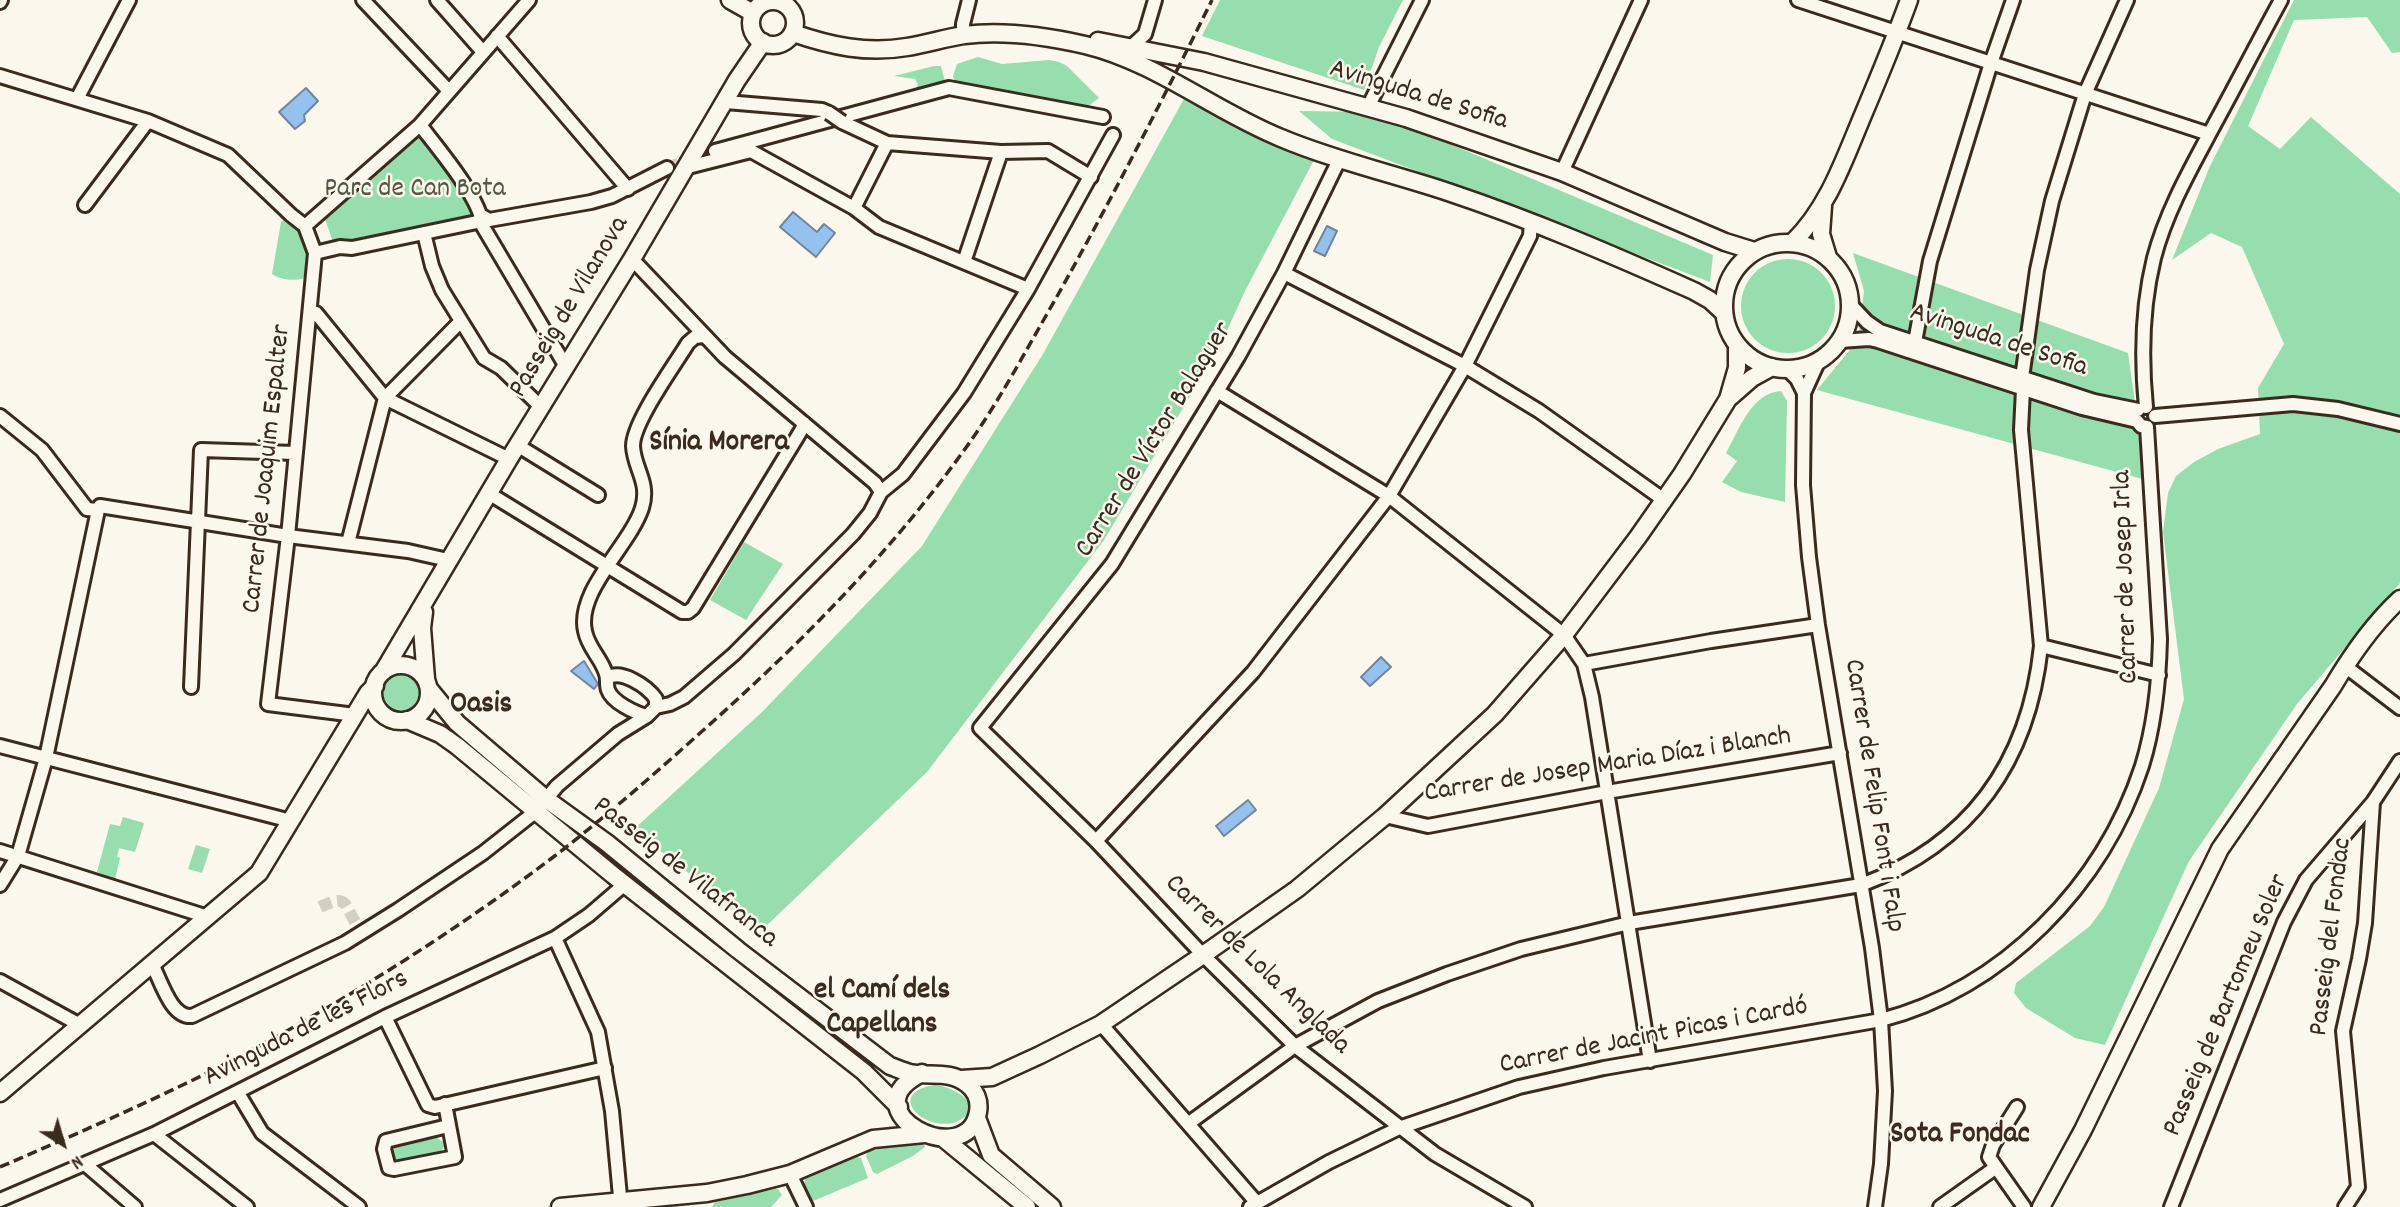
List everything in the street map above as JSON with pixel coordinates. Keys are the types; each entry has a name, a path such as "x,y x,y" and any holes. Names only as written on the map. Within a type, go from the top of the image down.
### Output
{"street":[{"path":"77,99 129,0"},
{"path":"363,0 449,91"},
{"path":"437,0 483,52"},
{"path":"305,226 420,125 529,0"},
{"path":"730,0 753,13"},
{"path":"963,35 963,24 970,0"},
{"path":"1131,47 1145,34 1155,0"},
{"path":"1368,107 1422,0"},
{"path":"1562,172 1641,0"},
{"path":"1798,0 2209,134"},
{"path":"1793,242 1808,228 1824,204 1898,33 1909,0"},
{"path":"1915,342 1930,261 2013,0"},
{"path":"1189,1123 1295,1046 1378,1001 1521,949 1629,923 1861,885 1884,876 1934,847 1971,815 2007,765 2023,732 2037,681 2041,646 2021,429 2022,383 2035,282 2052,201 2085,94 2127,0"},
{"name":"Carrer de Josep Irla","path":"1881,1020 1936,1000 1986,972 2029,939 2071,896 2105,847 2129,800 2150,733 2160,674 2160,639 2144,416 2143,335 2151,271 2170,212 2281,0"},
{"path":"766,2 785,2 795,20 793,33 781,43 774,45 763,42 752,30 753,13 766,2"},
{"name":"Avinguda de Sofia","path":"793,33 845,48 875,51 963,35 1016,34 1093,40 1131,47 1272,79 1458,135 1562,172 1734,246 1754,251"},
{"path":"497,36 628,188"},
{"name":"Avinguda de Sofia","path":"1054,39 1112,54 1187,88 1230,115 1282,139 1447,191 1531,222 1694,291 1710,300 1724,313"},
{"name":"Passeig de Vilanova","path":"0,1093 259,873 426,602 448,560 565,365 763,42"},
{"path":"0,76 148,121 228,155 305,226 313,246 424,233 477,222 482,216"},
{"path":"715,151 949,88 1102,117"},
{"path":"726,102 822,110 887,143 1001,152 1048,151 1091,177"},
{"path":"85,205 148,121"},
{"path":"420,125 472,197 482,216 482,225 565,365"},
{"path":"704,336 695,337 688,343 636,428 633,447 645,487 644,498 636,521 588,603 584,621 587,639 607,678 608,692 639,714 684,697 734,654 853,534 870,513 881,492 903,474 964,393 1027,289 1113,135"},
{"path":"854,208 887,143"},
{"path":"688,167 751,151 854,208 878,227 1027,289"},
{"path":"964,262 1001,152"},
{"name":"Carrer de Víctor Balaguer","path":"980,728 1112,564 1217,391 1284,273 1340,158"},
{"path":"482,216 489,220 591,202 628,188 667,168"},
{"path":"1824,204 1821,234 1828,257"},
{"path":"1096,841 1253,672 1389,496 1465,366 1530,236 1531,222"},
{"path":"424,233 432,266 442,290 484,358 501,368 541,407"},
{"path":"961,1079 984,1078 1009,1071 1101,1024 1297,889 1385,816 1496,715 1563,635 1664,499 1728,399 1752,378 1779,368 1803,367 1819,360 1840,341 1848,324 1851,305 1848,287 1840,270 1828,257 1812,247 1793,242 1773,243 1754,251 1740,262 1724,295 1724,313 1728,330 1737,345 1752,359 1779,368 1797,379 1804,393"},
{"name":"Carrer de Joaquim Espalter","path":"313,246 310,311 288,536 268,704 351,722"},
{"path":"632,259 725,357 875,483 881,492"},
{"path":"1284,273 1465,366 1539,411 1664,499"},
{"name":"Avinguda de Sofia","path":"1851,305 1880,331 2022,383"},
{"path":"310,311 316,313 385,398 513,452 598,495"},
{"path":"348,543 385,398 461,321"},
{"name":"Avinguda de Sofia","path":"1840,341 1878,341 2144,416 2293,404 2338,410 2400,424"},
{"path":"1728,399 1737,368 1737,345"},
{"name":"Carrer de Felip Font i Falp","path":"1819,360 1804,393 1803,485 1818,625 1881,1020 1885,1091 1881,1164 1875,1207"},
{"path":"1217,391 1389,496 1563,635 1584,664 1592,697 1650,1061"},
{"path":"0,416 42,450 87,509 98,510"},
{"path":"490,494 682,612 688,612 693,608 804,424"},
{"path":"191,687 201,450 295,453"},
{"path":"0,885 18,856 46,758 100,506 288,536 408,551 448,560"},
{"path":"2041,1207 2083,1130 2220,849 2345,666 2378,622 2400,599"},
{"name":"Passeig de Vilanova","path":"426,602 422,628 428,685"},
{"path":"1584,664 1818,625"},
{"path":"2041,646 2160,674"},
{"path":"351,722 387,717 407,720 420,713 425,707 428,685 420,671 408,666 396,666 379,679 374,700 387,717"},
{"path":"2345,666 2400,708"},
{"path":"152,964 174,1008 183,1016 192,1016 345,943 371,927 483,853 541,805 557,786 618,734 651,711 656,699 649,691 619,674 607,678"},
{"name":"Passeig de Vilafranca","path":"428,685 457,723 625,884 864,1072 899,1109"},
{"path":"617,700 624,719 618,734"},
{"name":"Passeig de Vilafranca","path":"407,720 446,737 541,805 607,843 738,950 890,1066 912,1073 922,1073"},
{"name":"Carrer de Lola Anglada","path":"980,728 1096,841 1295,1046 1399,1128 1467,1174 1525,1207"},
{"path":"0,746 291,821"},
{"name":"Carrer de Josep Maria Díaz i Blanch","path":"1385,816 1428,826 1607,792 1840,753"},
{"name":"Passeig del Fondac","path":"2345,1207 2358,1187 2343,1031 2365,923 2373,802 2400,761"},
{"name":"Passeig de Bartomeu Soler","path":"2171,1207 2284,922 2306,880 2373,802"},
{"path":"0,851 208,916"},
{"name":"Avinguda de les Flors","path":"0,1200 154,1134 385,1017 555,938 589,915 625,884"},
{"path":"355,922 371,927"},
{"path":"555,938 598,1032 612,1111 621,1204"},
{"path":"0,981 80,1025"},
{"path":"385,1017 428,1105 435,1107 604,1068"},
{"name":"Carrer de Jacint Picas i Cardó","path":"1254,1205 1329,1162 1399,1128 1519,1087 1580,1072 1881,1020"},
{"path":"1101,1024 1189,1123 1254,1205"},
{"path":"1009,1071 989,1087 978,1110 965,1132 955,1137 943,1138 914,1129 899,1109 898,1093 905,1083 922,1073 947,1074 961,1079 971,1086 978,1110 991,1155 1052,1207"},
{"path":"238,1093 262,1133 359,1207"},
{"path":"445,1104 455,1157 394,1170 386,1162 386,1142 448,1126"},
{"path":"2017,1107 1993,1145 1989,1157 2024,1207"},
{"path":"873,1139 891,1124 899,1109"},
{"path":"560,1207 621,1204 707,1192 790,1174 873,1139 924,1133"},
{"path":"154,1134 247,1207"},
{"path":"943,1138 1027,1207"},
{"path":"86,1165 135,1207"},
{"path":"1940,1207 1995,1168"},
{"path":"790,1174 806,1207"}],"green space":[{"path":"1220,0 1403,0 1379,47 1364,90 1202,36"},
{"path":"2294,0 2400,0 2400,52 2392,53 2367,17 2294,20 2248,126 2280,149 2311,117 2400,194 2400,583 2297,704 2189,861 2105,1045 2075,1038 2026,1008 2014,993 2016,983 2090,926 2104,907 2159,788 2184,699 2163,532 2168,493 2176,476 2194,462 2218,449 2260,434 2258,388 2284,344 2242,247 2211,233 2172,260 2210,166"},
{"path":"978,57 1002,64 1049,60 1059,62 1067,66 1099,98 1087,107 1048,102 955,82 953,76 957,64"},
{"path":"941,66 945,82 942,85 916,89 918,84 915,79 894,76"},
{"path":"1185,97 1314,160 1246,289 1219,348 1104,540 927,772 762,930 633,830 762,712 922,546 1043,354"},
{"path":"1299,111 1374,112 1713,255 1710,282 1332,139"},
{"name":"Parc de Can Bota","path":"421,135 474,209 473,217 465,221 334,245 325,219"},
{"path":"284,220 286,223 305,226 313,275 292,280 272,274 281,222"},
{"path":"1853,253 2128,353 2146,480 1817,390 1858,340 1864,291"},
{"path":"1788,259 1806,262 1821,273 1832,288 1835,306 1832,324 1821,339 1806,350 1788,353 1770,350 1755,339 1744,324 1741,306 1744,288 1755,273 1770,262"},
{"path":"1781,391 1787,401 1785,502 1741,492 1722,482 1737,461 1726,453 1747,414 1762,398"},
{"path":"744,542 783,564 746,620 710,600"},
{"path":"401,674 413,680 419,692 413,704 401,710 389,704 383,692 389,680"},
{"path":"123,817 144,823 135,852 119,848 117,857 120,858 115,879 97,872 110,824 120,826"},
{"path":"196,845 210,849 202,873 188,869"},
{"path":"935,1085 964,1097 971,1108 968,1114 948,1124 924,1119 916,1112 911,1104 912,1096 919,1089"},
{"path":"436,1137 443,1142 444,1147 439,1155 398,1163 392,1159 392,1151 397,1145"},
{"path":"894,1143 924,1144 925,1147 877,1174 873,1172 866,1156 868,1152"},
{"path":"857,1157 861,1158 868,1178 813,1201 804,1184 805,1179"},
{"path":"775,1189 782,1195 771,1207 712,1207 715,1202"}],"water":[{"path":"306,88 318,101 304,115 305,121 295,129 279,112"},
{"path":"793,212 817,232 824,224 835,233 816,257 780,227"},
{"path":"1327,226 1337,231 1325,256 1314,251"},
{"path":"1381,657 1391,667 1370,686 1361,677"},
{"path":"584,661 598,684 594,689 571,671"},
{"path":"1248,800 1256,810 1224,836 1216,826"}],"tunnel":[{"path":"667,168 715,151"},
{"path":"320,907 335,901 343,902 355,922"}],"railway":[{"path":"0,1167 117,1116 231,1061 338,1001 432,943 523,880 627,798 771,668 873,563 935,489 977,431 1012,376 1096,226 1212,0"}],"district":[{"name":"Sínia Morera","path":"719,445"},
{"name":"Oasis","path":"481,707"},
{"name":"el Camí dels Capellans","path":"882,1010"},
{"name":"Sota Fondac","path":"1960,1137"}]}
